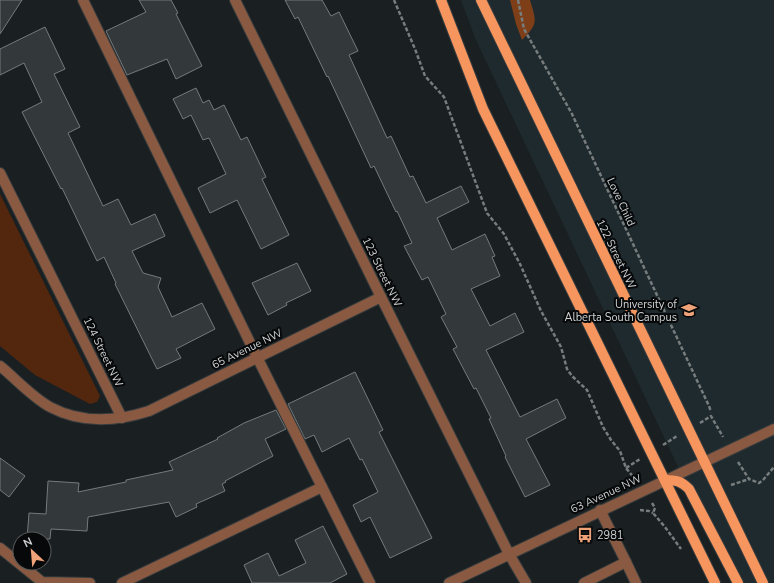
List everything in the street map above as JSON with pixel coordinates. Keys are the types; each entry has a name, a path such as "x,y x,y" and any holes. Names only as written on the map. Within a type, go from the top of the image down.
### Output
{"main road":[{"path":"441,0 483,109 715,583"},
{"name":"122 Street NW","path":"481,0 762,583"},
{"path":"665,480 682,482 689,489 738,583"}],"street":[{"path":"83,0 257,357 370,583"},
{"name":"123 Street NW","path":"235,0 509,554 526,583"},
{"name":"124 Street NW","path":"0,173 122,418"},
{"name":"65 Avenue NW","path":"122,418 148,411 381,297"},
{"path":"0,366 39,399 62,412 78,418 91,420 122,418"},
{"name":"63 Avenue NW","path":"449,583 600,510 774,429"},
{"path":"122,583 322,487"},
{"path":"600,510 636,583"},
{"path":"0,548 42,582 90,583"},
{"path":"584,583 626,562"}],"path":[{"path":"394,0 425,76 444,97 487,213 504,234 520,264 541,311 561,348 567,369 572,376 587,390 611,440 620,451 626,468 688,430"},
{"name":"Love Child","path":"518,0 524,29 572,114 709,406 711,414 688,430"},
{"path":"749,479 761,482 774,467"},
{"path":"655,508 653,513 672,536 684,555"}],"shaded area":[{"name":"University of Alberta South Campus","path":"461,0 774,0 774,583 733,583 475,38"},
{"path":"510,0 530,0 534,13 534,25 522,40 516,24"},
{"path":"0,194 100,396 97,402 90,404 35,375 0,346"}],"building":[{"path":"0,0 22,0 0,34"},
{"path":"139,0 171,0 178,13 176,14 202,66 176,79 167,59 127,75 106,31 146,12"},
{"path":"285,0 322,0 331,16 339,12 358,51 349,55 387,138 391,136 410,177 413,176 426,203 461,186 469,202 437,218 452,250 485,234 495,256 492,257 500,276 471,289 490,326 515,313 524,332 486,350 520,417 557,399 566,418 526,439 550,485 525,497 505,457 506,456 489,419 491,418 476,388 474,389 453,349 457,347 441,317 446,314 428,277 422,280 404,246 412,243 397,211 396,212 374,166 371,168 328,76 327,77 298,17 295,19"},
{"path":"45,27 65,69 54,74 80,127 68,133 103,206 118,199 131,225 155,214 165,236 132,251 143,273 161,278 158,287 172,317 202,303 215,329 176,349 181,358 157,369 115,284 116,283 104,257 97,261 62,188 61,189 22,112 42,102 24,63 0,75 0,49"},
{"path":"196,88 203,103 209,100 214,110 224,105 241,140 247,137 266,177 262,179 289,235 261,249 237,200 210,213 198,188 226,174 209,138 203,140 191,115 183,119 173,99"},
{"path":"297,263 311,291 286,303 287,305 268,315 252,283"},
{"path":"355,372 383,430 379,432 432,538 390,558 370,517 361,522 353,505 378,492 362,459 360,460 349,438 322,452 314,435 305,439 288,404"},
{"path":"276,410 286,429 265,439 273,456 225,481 226,482 222,484 225,491 196,504 197,507 176,517 169,502 88,517 87,531 51,529 51,531 28,531 29,513 46,514 48,481 79,483 78,492 173,470 169,462 218,439 217,438 244,423"},
{"path":"0,458 25,476 9,497 0,490"},
{"path":"323,526 347,574 330,583 252,583 244,565 268,553 279,576 306,563 295,540"}],"place":[{"name":"University of Alberta South Campus","path":"689,310"},
{"name":"2981","path":"585,535"}]}
